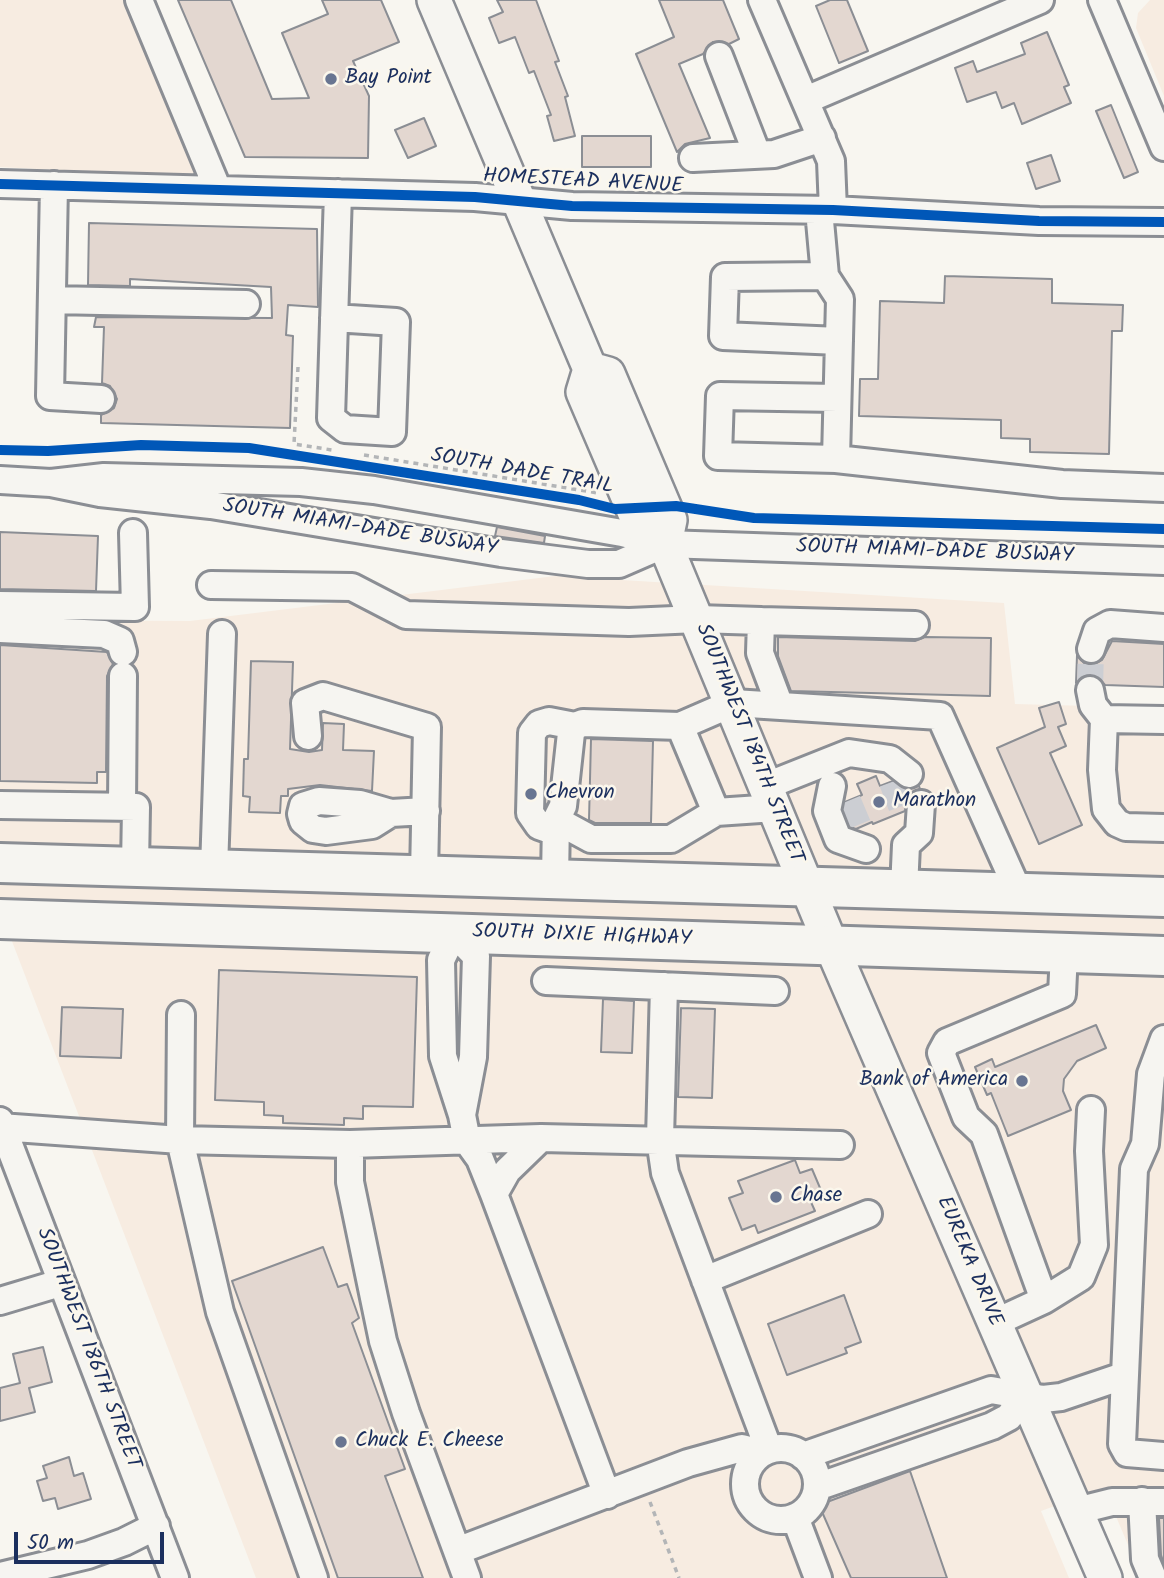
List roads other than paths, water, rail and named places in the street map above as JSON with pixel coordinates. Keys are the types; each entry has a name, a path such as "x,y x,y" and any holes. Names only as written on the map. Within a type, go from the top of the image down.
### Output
{"highway":[{"path":"0,863 1164,897"},
{"path":"440,876 454,933"},
{"name":"SOUTH DIXIE HIGHWAY","path":"0,919 1164,957"}],"main road":[{"name":"SOUTHWEST 184TH STREET","path":"434,0 590,369 583,392 640,525 665,544 831,945"},
{"name":"SOUTHWEST 184TH STREET","path":"590,369 608,374 670,520 665,544"},
{"name":"EUREKA DRIVE","path":"831,945 1105,1578"}],"street":[{"path":"139,0 218,190"},
{"path":"762,0 832,166 826,210 825,276 840,299 836,460"},
{"path":"806,100 1040,0"},
{"path":"1102,0 1164,147"},
{"path":"719,56 757,154"},
{"path":"693,158 757,154 803,147 822,138"},
{"name":"HOMESTEAD AVENUE","path":"0,184 338,193 518,200 572,206 826,210 1039,221 1164,222"},
{"path":"54,185 50,396 101,399"},
{"path":"334,318 396,322 392,432 345,429 331,418 334,318 338,193"},
{"path":"825,276 724,276 723,336 839,341"},
{"path":"52,300 246,304"},
{"path":"837,398 720,396 718,456 836,460 1062,484 1164,488"},
{"name":"SOUTH MIAMI-DADE BUSWAY","path":"51,483 104,477 301,482 374,490 622,533 665,544 1164,561"},
{"name":"SOUTH MIAMI-DADE BUSWAY","path":"0,480 51,483 100,493 236,509 501,553 588,564 619,564 665,544"},
{"path":"0,605 135,607 133,533"},
{"path":"211,585 352,587 406,615 629,622 697,619 915,625"},
{"path":"761,621 760,653 780,706"},
{"path":"1091,649 1094,635 1110,624 1164,628"},
{"path":"0,629 104,634 120,641 123,664 122,807"},
{"path":"214,869 222,634"},
{"path":"1090,690 1093,705 1104,719 1103,800 1111,817 1126,827 1164,828"},
{"path":"307,736 306,704 323,696 427,727 426,811 440,876"},
{"path":"834,784 770,797 716,813 671,839 591,839 556,826 538,827 530,814 532,733 539,724 549,721 575,726 583,723 680,726 733,703 940,716 1019,893"},
{"path":"1104,719 1164,720"},
{"path":"555,879 556,826 563,806 571,733 575,726"},
{"path":"680,726 716,813"},
{"path":"897,772 849,753 834,784 827,811 838,839 913,839"},
{"path":"0,804 135,807 135,867"},
{"path":"904,889 913,839 912,808"},
{"path":"391,813 426,811"},
{"path":"454,933 476,956 473,1057 462,1115 467,1141 480,1159 494,1194 607,1495"},
{"path":"1044,1300 984,1133 966,1117 940,1053 947,1042 1062,994 1064,953"},
{"path":"546,981 775,991"},
{"path":"664,986 660,1139 665,1173 765,1452"},
{"path":"181,1015 180,1140 219,1312 314,1578"},
{"path":"1164,1039 1150,1086 1145,1144 1134,1169 1123,1448 1129,1454 1164,1456"},
{"path":"995,1323 1044,1300 1081,1277 1094,1245 1089,1151 1091,1110"},
{"path":"1,1125 180,1140 350,1144 541,1138 840,1145"},
{"name":"SOUTHWEST 186TH STREET","path":"1,1125 175,1578"},
{"path":"494,1194 507,1171 541,1138"},
{"path":"350,1144 352,1193 383,1341 406,1413 467,1578"},
{"path":"705,1280 868,1214"},
{"path":"0,1301 60,1283"},
{"path":"803,1456 991,1390 1043,1399 1124,1376"},
{"path":"817,1488 992,1426 1009,1417 1025,1394"},
{"path":"457,1551 703,1459 742,1448 765,1452 787,1448 803,1456 814,1470 817,1488 810,1505 795,1517 780,1520 763,1516 749,1501 745,1481 748,1470 765,1452"},
{"path":"703,1459 728,1469 745,1481"},
{"path":"1076,1511 1112,1502 1153,1501 1145,1559 1153,1578"},
{"path":"795,1517 818,1578"},
{"path":"0,1576 88,1555 124,1542 156,1526"}],"tunnel":[{"path":"1090,690 1091,649"},
{"path":"892,782 903,811"},
{"path":"848,801 859,827"}],"place":[{"name":"Bay Point","path":"331,79"},
{"name":"Chevron","path":"531,794"},
{"name":"Marathon","path":"879,802"},
{"name":"Bank of America","path":"1022,1081"},
{"name":"Chase","path":"776,1197"},
{"name":"Chuck E. Cheese","path":"341,1442"}]}
